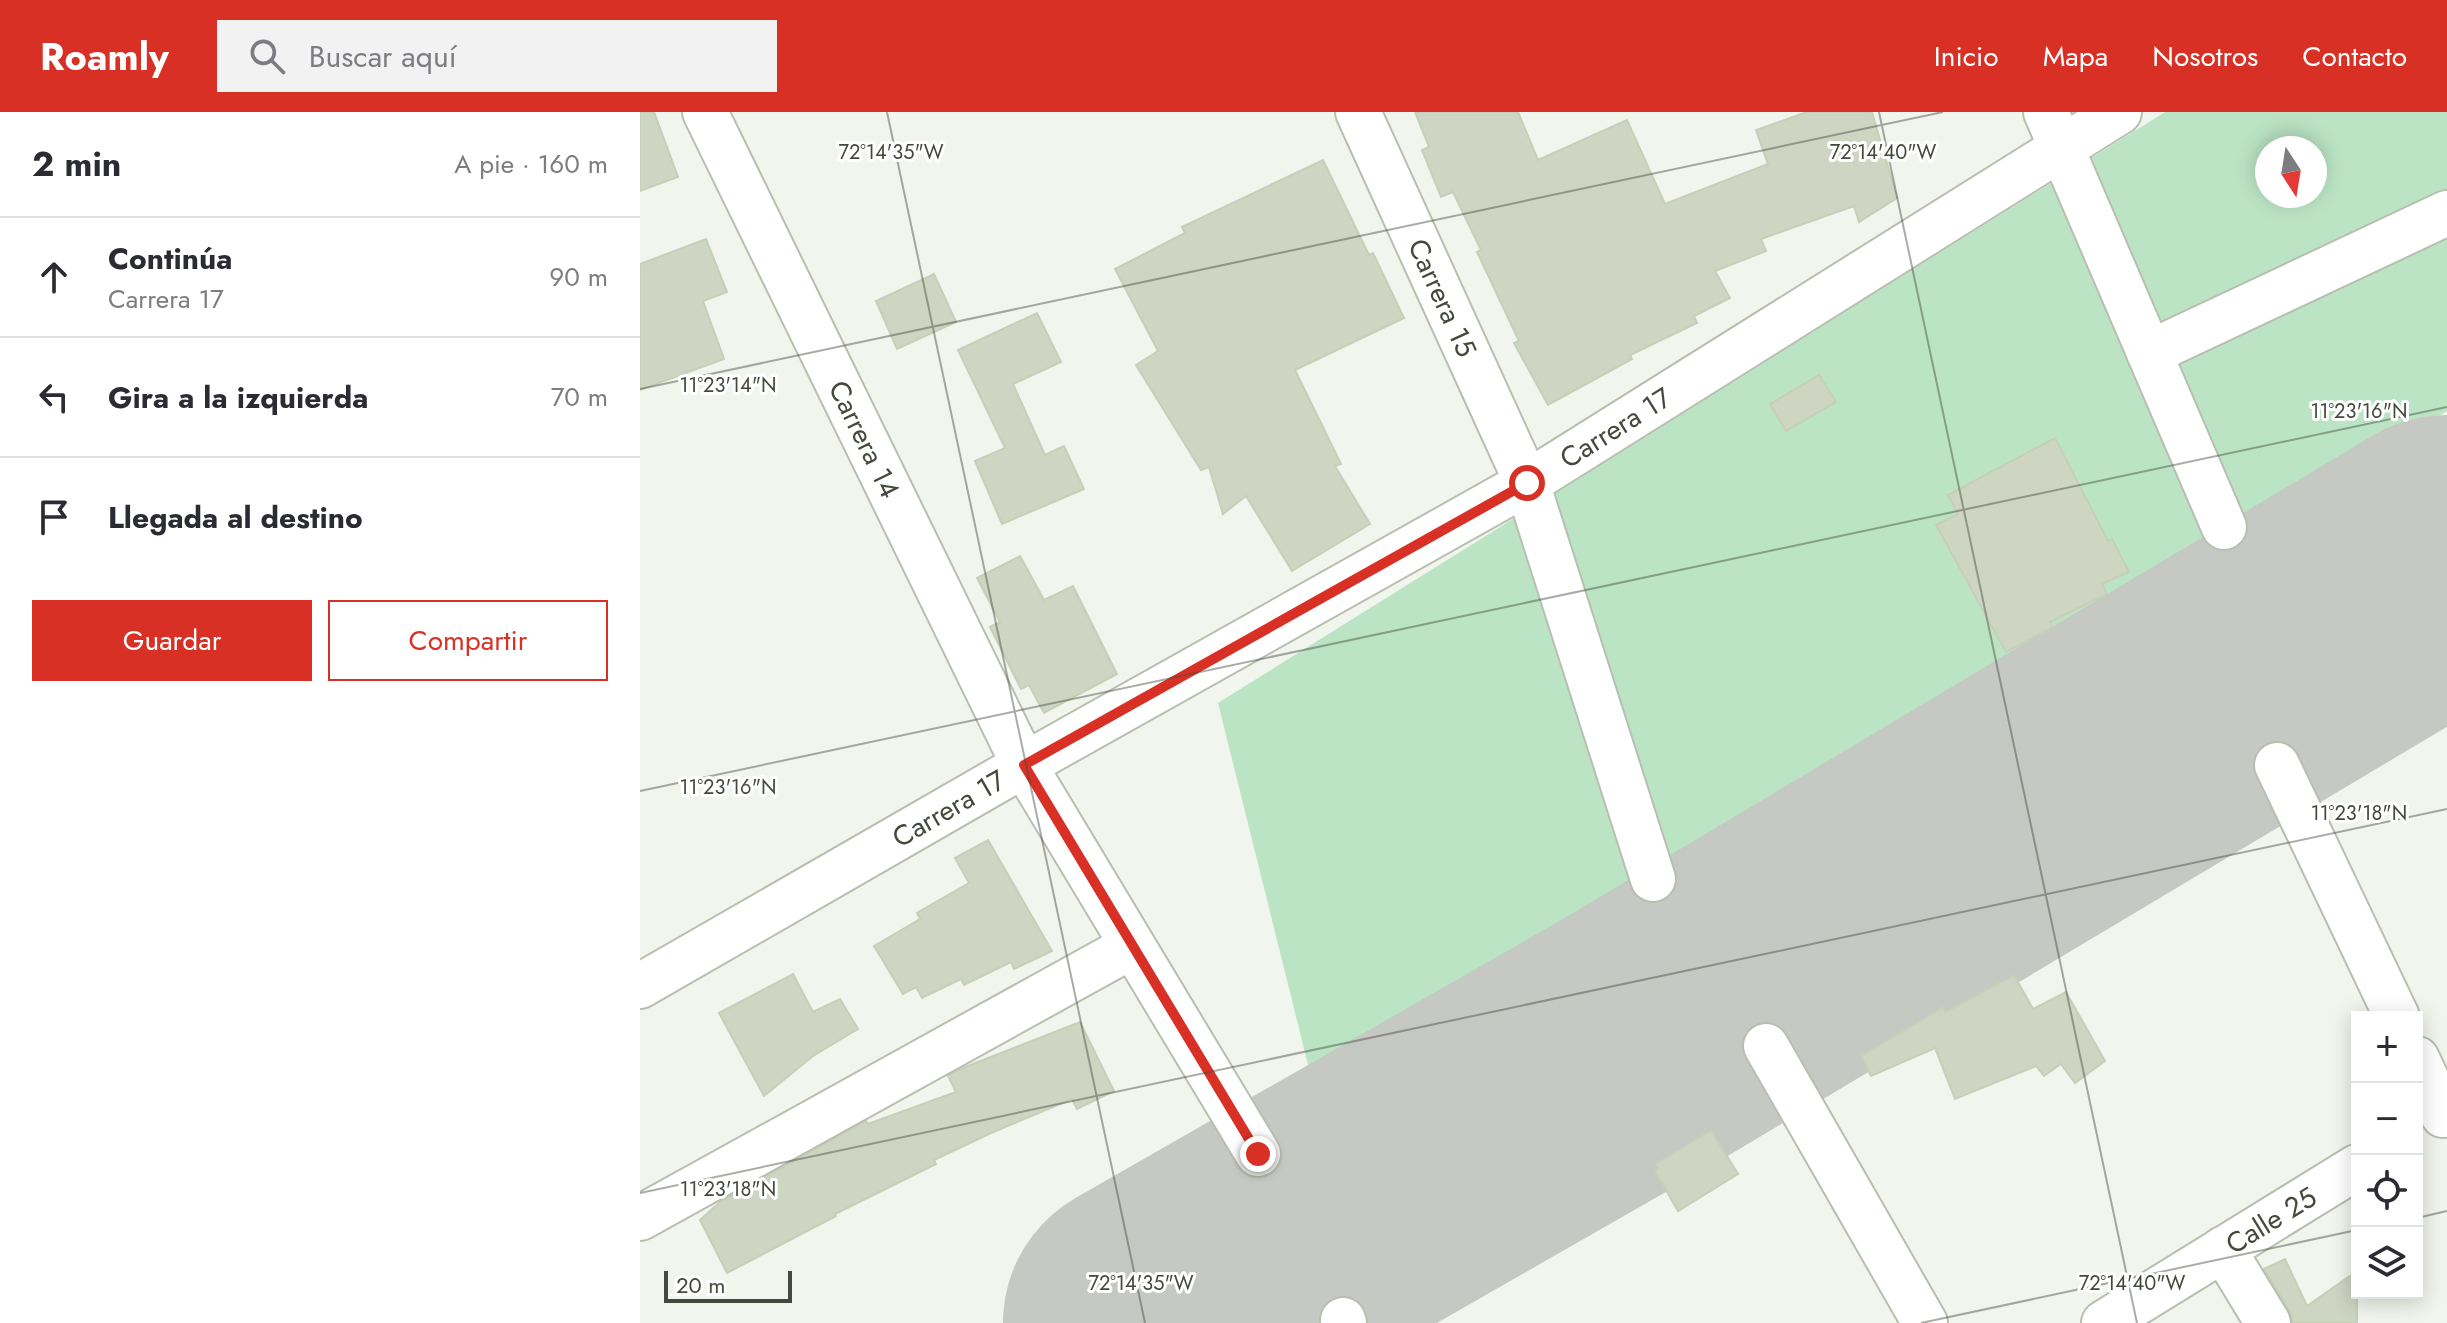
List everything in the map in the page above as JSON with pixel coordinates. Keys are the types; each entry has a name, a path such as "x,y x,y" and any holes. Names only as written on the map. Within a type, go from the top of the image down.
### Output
{"street":[{"name":"Carrera 14","path":"705,112 1024,765 1258,1154"},
{"name":"Carrera 15","path":"1358,112 1527,483 1653,879"},
{"name":"Carrera 17","path":"640,986 1024,765 1527,483 2053,130 2119,112"},
{"path":"2053,130 2224,527"},
{"path":"2149,353 2447,213"},
{"path":"2277,765 2394,1011"},
{"path":"640,1218 1132,946"},
{"path":"1766,1046 1925,1323"},
{"path":"2423,1078 2436,1120"},
{"name":"Calle 25","path":"2104,1323 2351,1171"},
{"path":"2223,1249 2268,1323"}],"green space":[{"path":"2165,112 2447,112 2447,411 1324,1129 1218,703"}],"building":[{"path":"640,112 654,112 678,177 640,191"},
{"path":"1415,112 1518,112 1538,160 1627,120 1665,204 1768,164 1756,130 1807,112 1872,112 1897,198 1859,222 1854,206 1761,239 1766,251 1715,271 1730,298 1694,316 1697,323 1630,355 1632,359 1548,405 1514,343 1519,341 1453,192 1441,197 1422,150 1429,147"},
{"path":"1323,160 1369,255 1373,253 1404,318 1295,370 1341,464 1335,466 1370,524 1292,571 1246,496 1223,514 1209,467 1201,470 1136,365 1158,351 1115,269 1185,233 1182,227"},
{"path":"706,239 727,292 703,301 724,359 640,390 640,264"},
{"path":"934,274 956,322 897,349 876,301"},
{"path":"1037,313 1061,362 1013,384 1045,455 1064,446 1084,489 1002,524 975,461 1005,448 958,350"},
{"path":"1819,375 1836,402 1786,431 1770,404"},
{"path":"2055,438 2108,541 2112,539 2129,572 2102,584 2107,594 2050,622 2053,627 2006,652 1936,525 1958,514 1948,495"},
{"path":"1020,556 1044,600 1073,586 1117,674 1044,713 1029,685 1021,689 990,627 1000,622 977,578"},
{"path":"988,840 1052,951 1014,969 1011,962 964,985 961,979 922,998 916,987 903,994 874,946 920,919 917,913 969,883 955,858"},
{"path":"793,974 813,1012 840,999 858,1029 813,1056 764,1096 719,1013"},
{"path":"2014,975 2033,1009 2066,992 2105,1061 2075,1083 2061,1064 2044,1076 2036,1066 1955,1099 1935,1048 1871,1076 1861,1056 1943,1007 1945,1012"},
{"path":"1080,1022 1114,1091 1077,1109 1072,1099 991,1133 934,1160 936,1164 727,1273 700,1220 720,1202 866,1121 868,1124 956,1092 948,1076 960,1069"},
{"path":"1711,1130 1738,1174 1678,1211 1655,1171 1658,1168 1655,1164"},
{"path":"2285,1259 2307,1306 2351,1275 2351,1299 2357,1299 2357,1323 2293,1323 2289,1310 2264,1269"}],"runway":[{"path":"1147,1323 1631,1046 2447,559"}],"route":[{"path":"1258,1154 1024,765 1527,483"}]}
